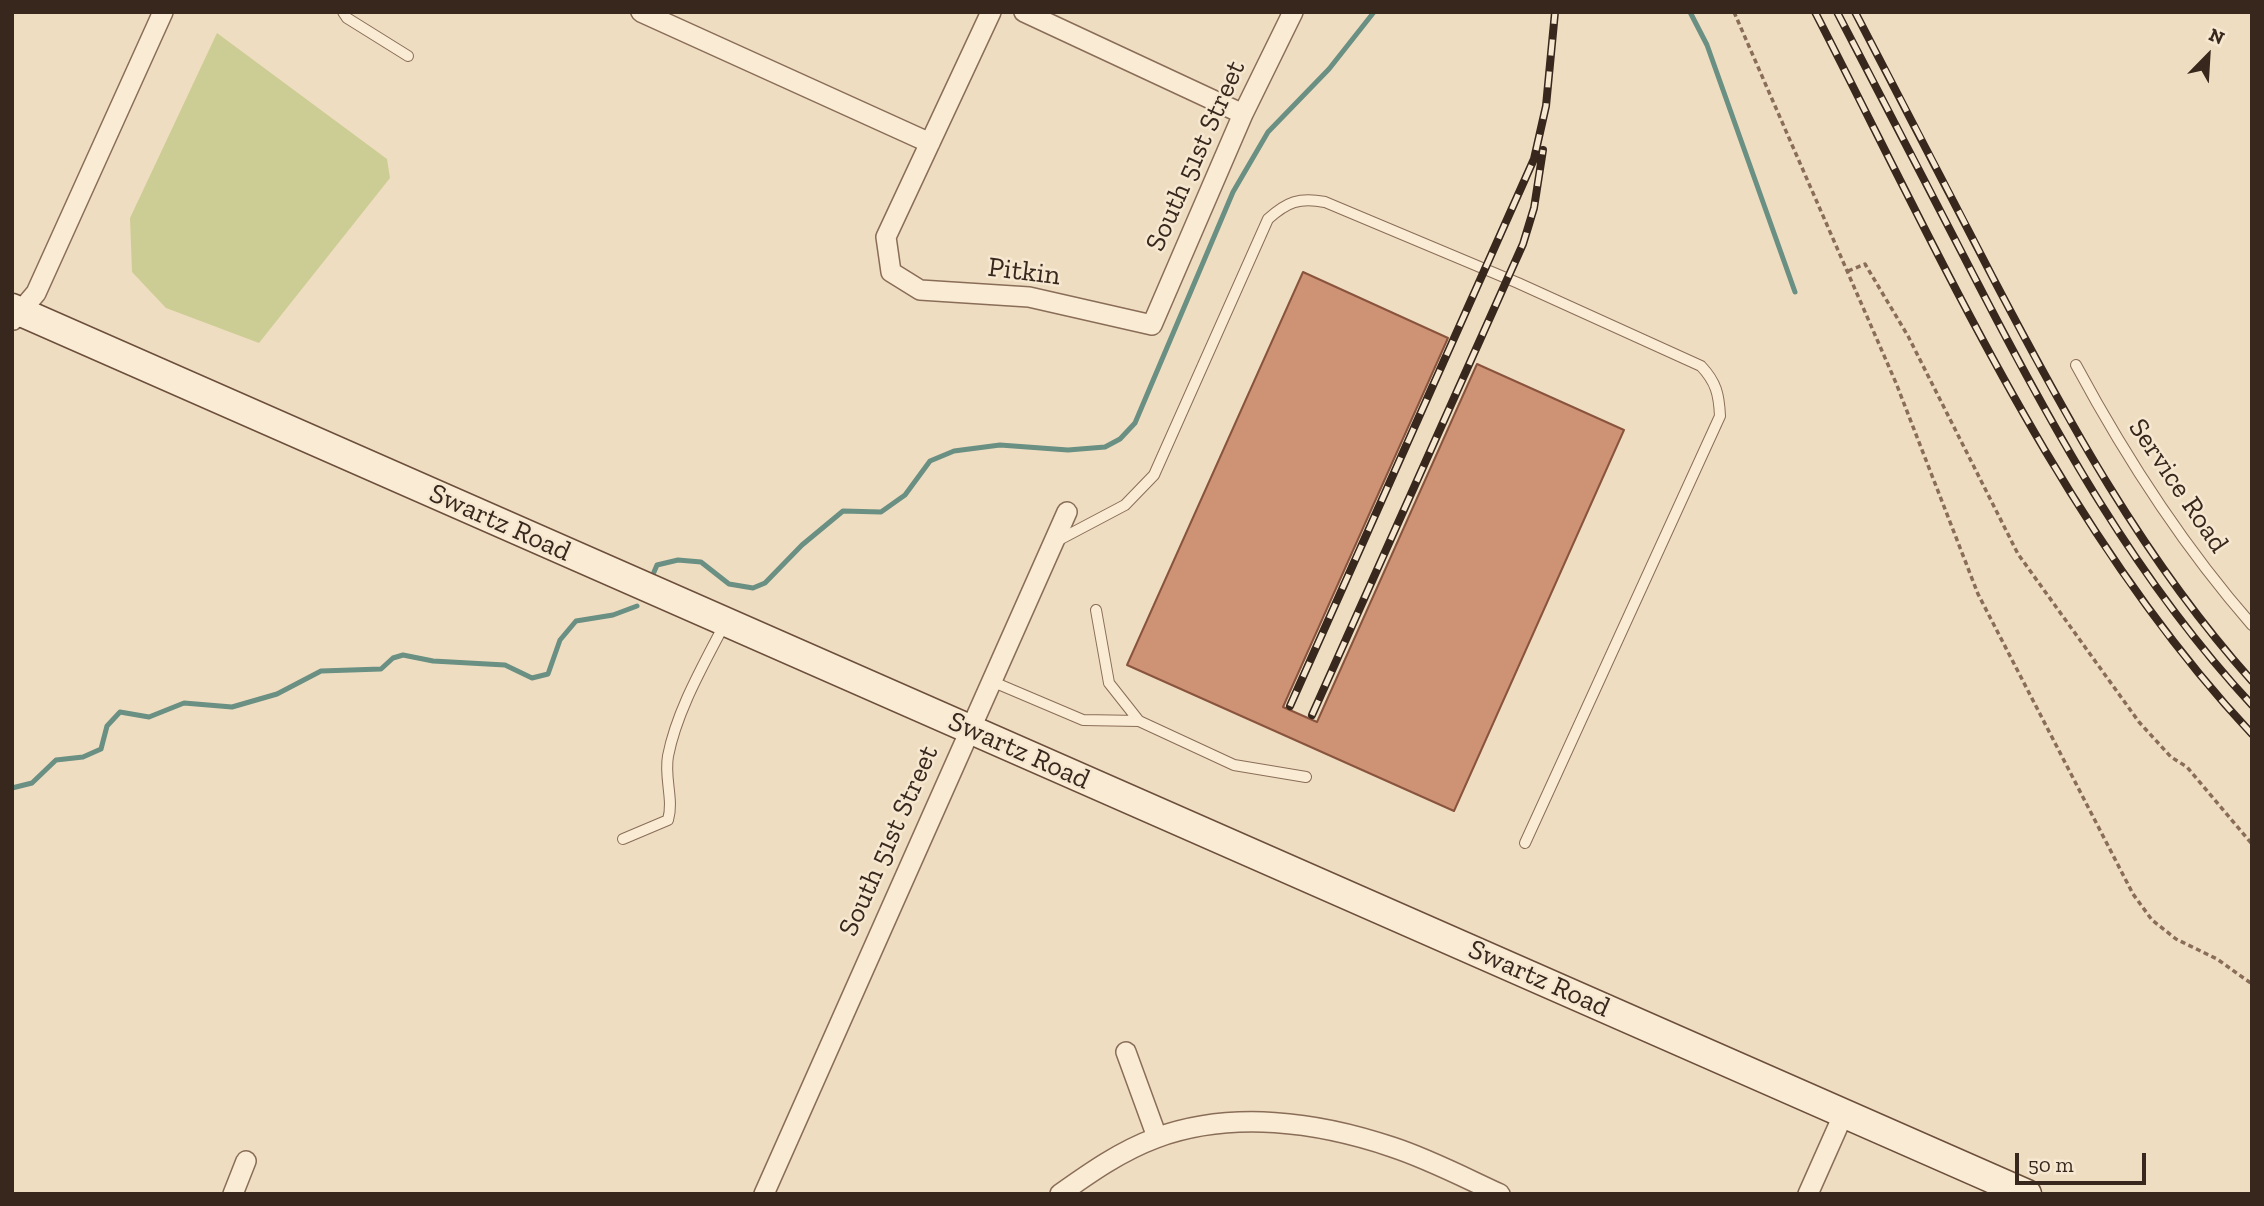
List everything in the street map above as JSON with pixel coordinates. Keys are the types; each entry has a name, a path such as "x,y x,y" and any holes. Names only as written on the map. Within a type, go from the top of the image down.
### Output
{"street":[{"path":"14,313 36,293 163,12"},
{"path":"649,14 930,143 991,12"},
{"path":"1024,12 1243,114"},
{"name":"South 51st Street","path":"1152,325 1243,114 1293,12"},
{"name":"Pitkin","path":"930,143 886,237 891,272 920,290 1030,297 1152,325"},
{"name":"Swartz Road","path":"14,313 2027,1194"},
{"name":"South 51st Street","path":"764,1194 1067,512"},
{"path":"1126,1052 1157,1137"},
{"path":"1808,1194 1844,1113"},
{"path":"1060,1194 1108,1160 1157,1137 1209,1125 1254,1122 1300,1124 1392,1147 1500,1194"},
{"path":"233,1194 246,1161"}],"lane":[{"path":"343,12 347,18 408,55"},
{"path":"1051,544 1125,505 1154,475 1268,219 1286,203 1304,198 1325,202 1518,283 1701,366 1714,379 1719,396 1720,416 1525,844"},
{"name":"Service Road","path":"2076,365 2122,451 2169,521 2252,625"},
{"path":"1096,610 1110,683 1139,721"},
{"path":"623,839 667,820 671,810 668,757 698,676 725,622"},
{"path":"990,681 1083,720 1139,721 1234,765 1306,777"}],"path":[{"path":"1734,12 1896,383 1978,593 2133,894 2152,920 2176,939 2217,959 2252,984"},
{"path":"1848,271 1865,264 1908,336 2018,554 2062,620 2139,722 2171,757 2187,767 2252,844"}],"green space":[{"path":"217,33 387,159 390,178 259,343 166,308 132,272 130,218"}],"building":[{"path":"1303,272 1448,338 1283,707 1317,722 1477,364 1624,430 1454,811 1127,665"}],"waterway":[{"path":"654,572 657,565 678,560 701,562 729,584 753,588 765,583 802,545 843,511 881,512 905,495 930,461 954,451 1000,445 1068,450 1105,447 1120,439 1135,423 1233,192 1268,132 1329,69 1374,12"},
{"path":"1690,12 1707,45 1795,292"},
{"path":"12,788 32,783 56,760 83,757 101,749 107,726 120,712 149,717 184,703 232,707 277,694 321,671 381,669 393,658 403,655 433,661 505,665 532,678 548,674 560,640 576,621 613,615 637,606"}],"railway":[{"path":"1290,706 1534,159 1546,106 1555,12"},
{"path":"1815,12 1959,295 2063,481 2121,570 2184,654 2252,734"},
{"path":"1837,12 2005,336 2067,448 2134,555 2171,607 2252,705"},
{"path":"1855,12 2078,435 2176,586 2252,681"},
{"path":"1312,715 1523,244 1534,208 1543,150"}]}
